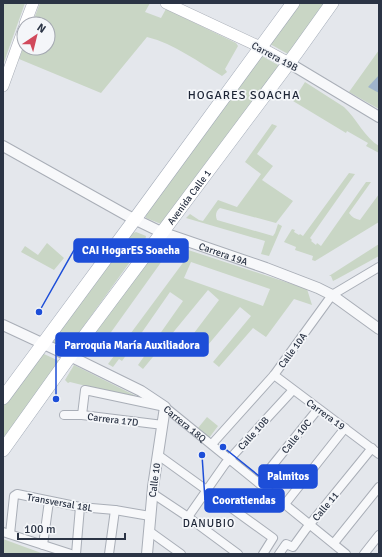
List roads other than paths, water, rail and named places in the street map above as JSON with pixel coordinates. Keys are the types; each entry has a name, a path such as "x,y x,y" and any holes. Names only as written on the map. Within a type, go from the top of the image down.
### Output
{"main road":[{"path":"29,16 33,3"},
{"name":"Carrera 19B","path":"166,3 289,63"},
{"path":"3,398 293,3"},
{"name":"Avenida Calle 1","path":"3,450 161,232 289,63 332,3"},
{"path":"3,86 16,50"}],"street":[{"name":"Carrera 19B","path":"289,63 379,117"},
{"name":"Carrera 19A","path":"3,146 135,220 161,232 266,268 318,288 332,295 379,329"},
{"name":"Calle 10A","path":"212,444 274,375 332,295 379,267"},
{"name":"Carrera 18Q","path":"3,325 140,391 165,407 346,554"},
{"name":"Carrera 19","path":"274,375 379,454"},
{"path":"82,416 85,390 165,407"},
{"name":"Calle 10B","path":"188,517 206,490 230,459 292,390"},
{"name":"Calle 10","path":"147,554 152,493 165,407"},
{"name":"Calle 10C","path":"259,482 318,409"},
{"name":"Carrera 17D","path":"64,415 163,425"},
{"path":"285,504 345,428"},
{"name":"Calle 11","path":"278,554 286,544 293,547 372,448"},
{"path":"158,455 273,538 265,551 278,554"},
{"path":"334,543 379,487"},
{"path":"152,493 188,517 238,554"},
{"name":"Transversal 18L","path":"6,533 14,496 17,494 49,501 150,516"},
{"path":"43,545 49,501"},
{"path":"76,554 80,506"},
{"path":"109,554 115,510"},
{"path":"149,531 181,554"},
{"path":"6,533 71,554"},
{"path":"364,554 379,535"}],"water":[{"path":"379,75 379,93 368,87"}],"place":[{"name":"CAI HogarES Soacha","path":"39,312"},
{"name":"Parroquia María Auxiliadora","path":"56,399"},
{"name":"Palmitos","path":"223,447"},
{"name":"Cooratiendas","path":"202,455"}],"district":[{"name":"HOGARES SOACHA","path":"244,95"},
{"name":"DANUBIO","path":"209,523"}]}
